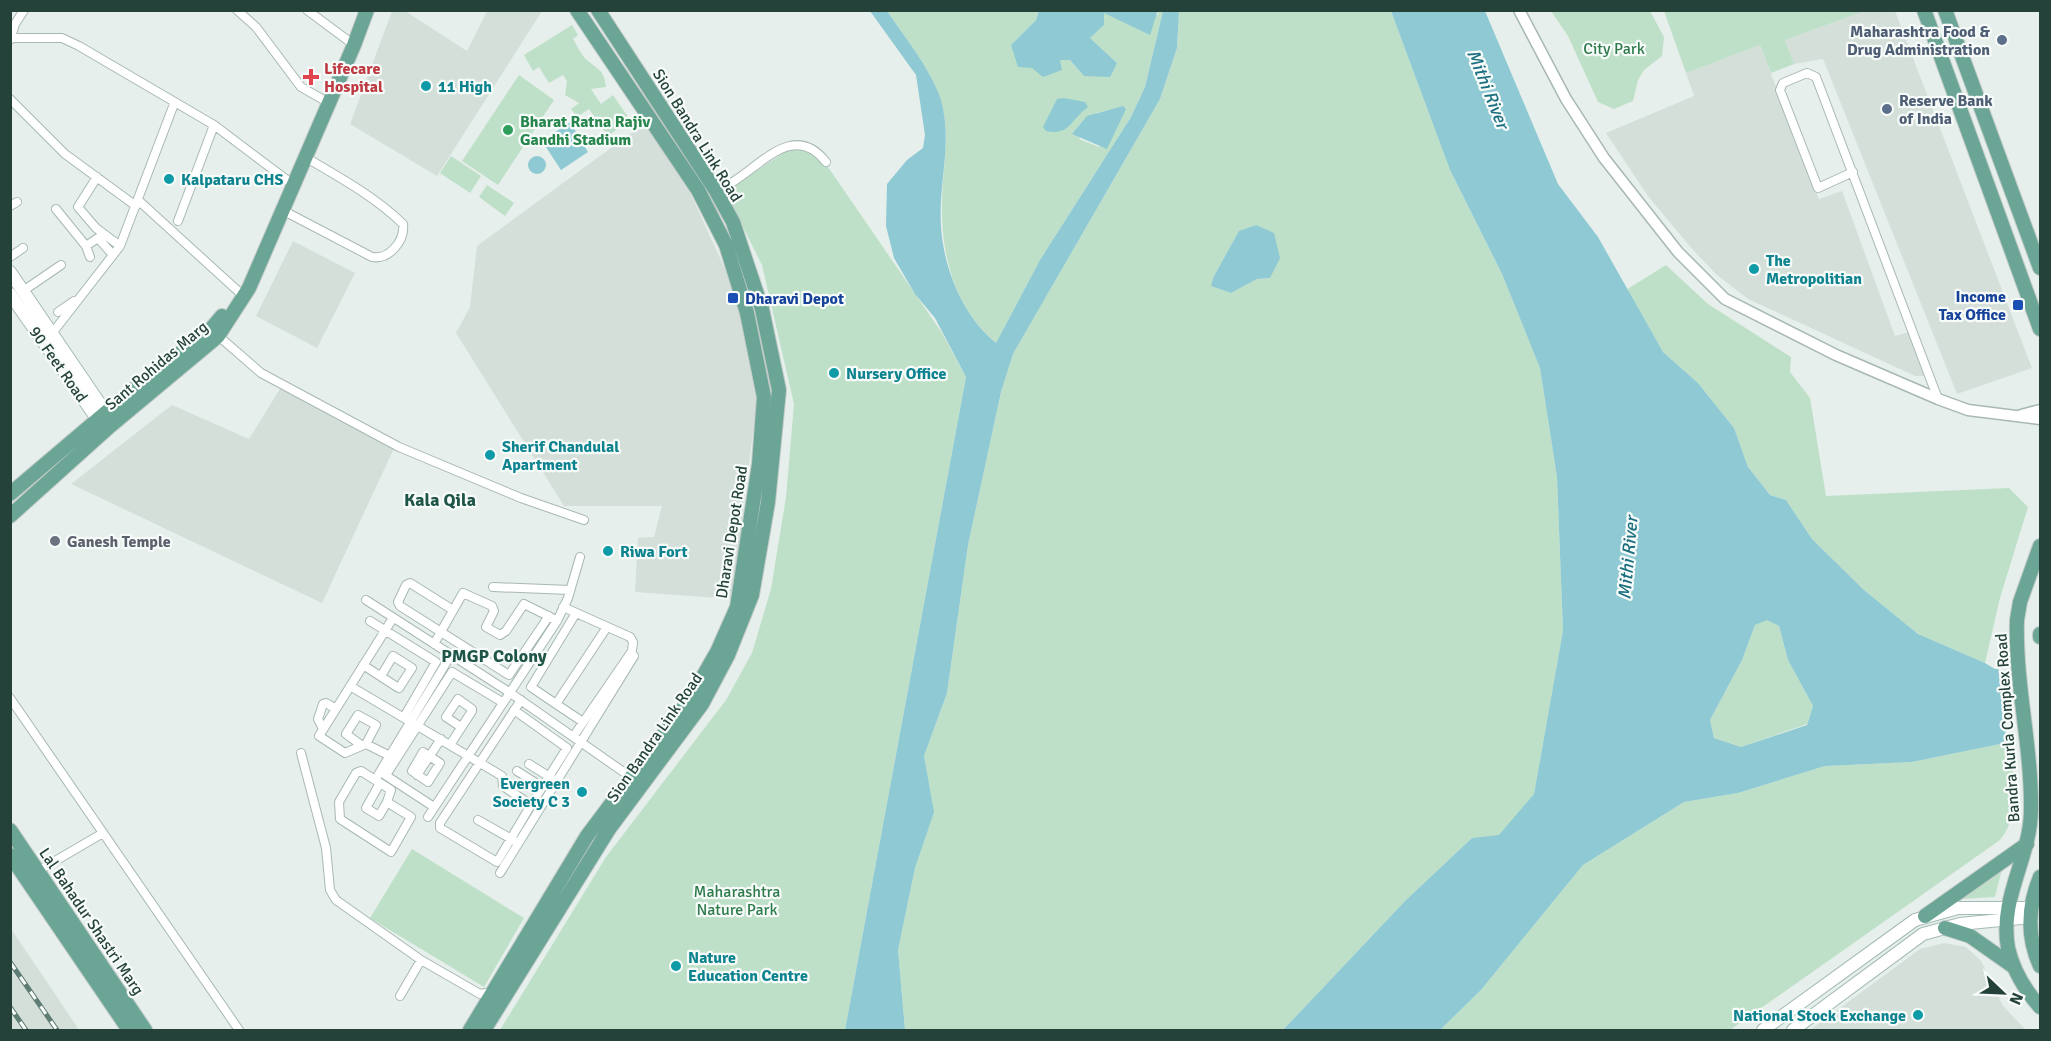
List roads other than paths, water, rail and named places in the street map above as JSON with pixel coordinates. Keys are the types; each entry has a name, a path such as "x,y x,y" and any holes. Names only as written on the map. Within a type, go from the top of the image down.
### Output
{"main road":[{"name":"Sant Rohidas Marg","path":"350,43 358,10"},
{"name":"Sant Rohidas Marg","path":"10,494 215,333 249,288 288,180 367,10"},
{"name":"Dharavi Depot Road","path":"470,1030 498,995 587,836 636,781 690,699 717,652 736,607 759,464 764,397 747,313 726,245 698,190 577,10"},
{"name":"Sion Bandra Link Road","path":"598,10 716,191 733,222 762,309 779,390 768,502 752,595 728,655 702,704 636,781"},
{"path":"1924,10 2040,329"},
{"path":"1945,10 2040,268"},
{"path":"602,47 616,37"},
{"path":"624,80 638,72"},
{"name":"Sant Rohidas Marg","path":"215,333 282,210 305,157 327,94"},
{"name":"90 Feet Road","path":"10,272 24,292 48,338"},
{"name":"90 Feet Road","path":"10,294 48,338 105,420"},
{"name":"Sant Rohidas Marg","path":"10,516 32,497 105,420"},
{"path":"22,484 32,497"},
{"name":"Bandra Kurla Complex Road","path":"2040,546 2020,602 2016,637 2031,810 2027,844 2014,877 2007,913 2008,948 2014,967 2022,984 2040,1007"},
{"name":"Lal Bahadur Shastri Marg","path":"10,830 38,871 56,909 129,1030"},
{"path":"1925,916 2027,844"},
{"name":"Lal Bahadur Shastri Marg","path":"10,855 56,909 145,1030"},
{"path":"2040,877 2032,913 2032,943 2040,966"},
{"path":"1763,1030 1915,920 1958,908 2032,913"},
{"path":"1793,1030 1923,934 2007,913"},
{"path":"1945,928 1970,936 2014,967"},
{"path":"484,1030 498,995"}],"street":[{"path":"24,10 14,19 11,39 62,38 109,62 174,104 214,125 288,180"},
{"path":"237,10 256,27 301,87 327,94"},
{"path":"307,10 350,43"},
{"path":"1519,10 1566,99 1604,158 1678,252 1725,299 1836,355 1938,399 1968,410 2040,419"},
{"path":"1853,172 1818,188 1780,90 1783,83 1807,73 1816,77 1853,172 1938,399"},
{"path":"10,99 65,154 137,203 239,292"},
{"path":"48,338 120,246 174,104"},
{"path":"178,221 214,125"},
{"path":"716,191 727,187 781,148 793,144 811,147 826,162"},
{"path":"282,210 372,257 386,256 393,250 402,233 403,224 394,215 358,188 305,157"},
{"path":"97,177 78,207 96,228 120,246"},
{"path":"56,209 86,246 90,258"},
{"path":"86,246 98,238 113,255"},
{"path":"10,257 23,248"},
{"path":"24,292 61,267"},
{"path":"57,312 72,305"},
{"path":"215,333 261,373 399,447 521,498 584,520"},
{"path":"2021,416 2040,410"},
{"path":"453,610 410,583 406,585 399,605 509,675 563,608 580,557"},
{"path":"493,587 570,590"},
{"path":"434,644 461,595 466,593 492,606 494,611 486,627 500,635 506,631 524,604 553,618"},
{"path":"366,600 521,700 636,781"},
{"path":"563,608 630,637 633,647 573,737"},
{"path":"576,613 531,687 583,723"},
{"path":"390,756 363,745 349,752 341,752 319,736 393,618"},
{"path":"428,817 509,692 553,618"},
{"path":"370,621 435,661 437,678"},
{"path":"556,704 607,627"},
{"path":"387,802 411,818 391,852 340,819 339,802 356,773 361,771 377,782 392,791 379,816 366,808 377,782 406,737 418,709 451,655"},
{"path":"521,700 440,824 440,828 496,862 515,841 634,657"},
{"path":"363,665 381,676"},
{"path":"437,678 455,672 502,702"},
{"path":"350,686 502,776 503,786 531,805"},
{"path":"10,698 239,1030"},
{"path":"500,873 531,805 542,786 553,779 566,751 566,746 514,710"},
{"path":"450,745 461,727"},
{"path":"383,774 390,756 406,737"},
{"path":"430,755 440,764 430,781 417,775 430,755 441,739"},
{"path":"301,753 326,848 330,891 346,908 422,960 480,994 498,995"},
{"path":"529,764 553,779"},
{"path":"517,771 542,786"},
{"path":"383,774 434,807"},
{"path":"478,820 515,841"},
{"path":"38,871 103,833"},
{"path":"400,996 422,960"}],"water":[{"path":"1158,10 1150,35 1104,13 1104,25 1090,38 1117,63 1110,77 1084,76 1070,60 1060,60 1062,70 1043,77 1032,68 1018,67 1011,45 1036,20 1039,11"},
{"path":"870,11 887,11 917,54 937,89 946,132 941,227 946,259 965,306 984,332 996,343 1040,260 1131,117 1145,87 1163,11 1179,11 1177,48 1160,99 1013,354 1001,392 968,545 947,693 924,756 934,812 915,868 898,950 905,1030 845,1030 966,377 935,318 915,294 894,258 886,226 887,184 907,160 923,148 925,135 916,75"},
{"name":"Mithi River","path":"1391,11 1485,11 1558,184 1598,237 1663,352 1698,383 1734,428 1748,467 1770,495 1786,500 1812,539 1864,590 1918,634 1995,669 2040,661 2010,742 1912,762 1825,766 1738,793 1684,802 1583,865 1481,990 1440,1030 1283,1030 1406,900 1472,838 1499,835 1534,794 1563,631 1557,477 1540,368 1502,274 1450,170","holes":["1767,620 1779,626 1788,660 1813,706 1807,725 1741,747 1714,738 1710,720 1742,660 1755,625"]},
{"path":"1057,99 1085,102 1088,107 1065,129 1054,132 1046,131 1043,127"},
{"path":"1123,106 1126,109 1107,149 1072,134 1087,116"},
{"path":"570,122 588,152 561,170 542,141"},
{"path":"537,156 544,158 546,165 544,172 537,174 530,172 528,165 530,158"},
{"path":"1256,225 1274,233 1280,258 1270,278 1257,279 1231,293 1211,286 1214,276 1239,231"}],"railway":[{"path":"10,962 57,1030"},
{"path":"10,1007 26,1030"}],"place":[{"name":"Maharashtra Food & Drug Administration","path":"2002,40"},
{"name":"Lifecare Hospital","path":"311,77"},
{"name":"11 High","path":"426,86"},
{"name":"Reserve Bank of India","path":"1887,109"},
{"name":"Bharat Ratna Rajiv Gandhi Stadium","path":"508,130"},
{"name":"Kalpataru CHS","path":"169,179"},
{"name":"The Metropolitian","path":"1754,269"},
{"name":"Dharavi Depot","path":"733,298"},
{"name":"Income Tax Office","path":"2018,305"},
{"name":"Nursery Office","path":"834,373"},
{"name":"Sherif Chandulal Apartment","path":"490,455"},
{"name":"Ganesh Temple","path":"55,541"},
{"name":"Riwa Fort","path":"608,551"},
{"name":"Evergreen Society C 3","path":"582,792"},
{"name":"Nature Education Centre","path":"676,966"},
{"name":"National Stock Exchange","path":"1918,1015"}],"district":[{"name":"Kala Qila","path":"440,500"},
{"name":"PMGP Colony","path":"494,656"}],"park label":[{"name":"City Park","path":"1614,48"},
{"name":"Maharashtra Nature Park","path":"737,900"}]}
